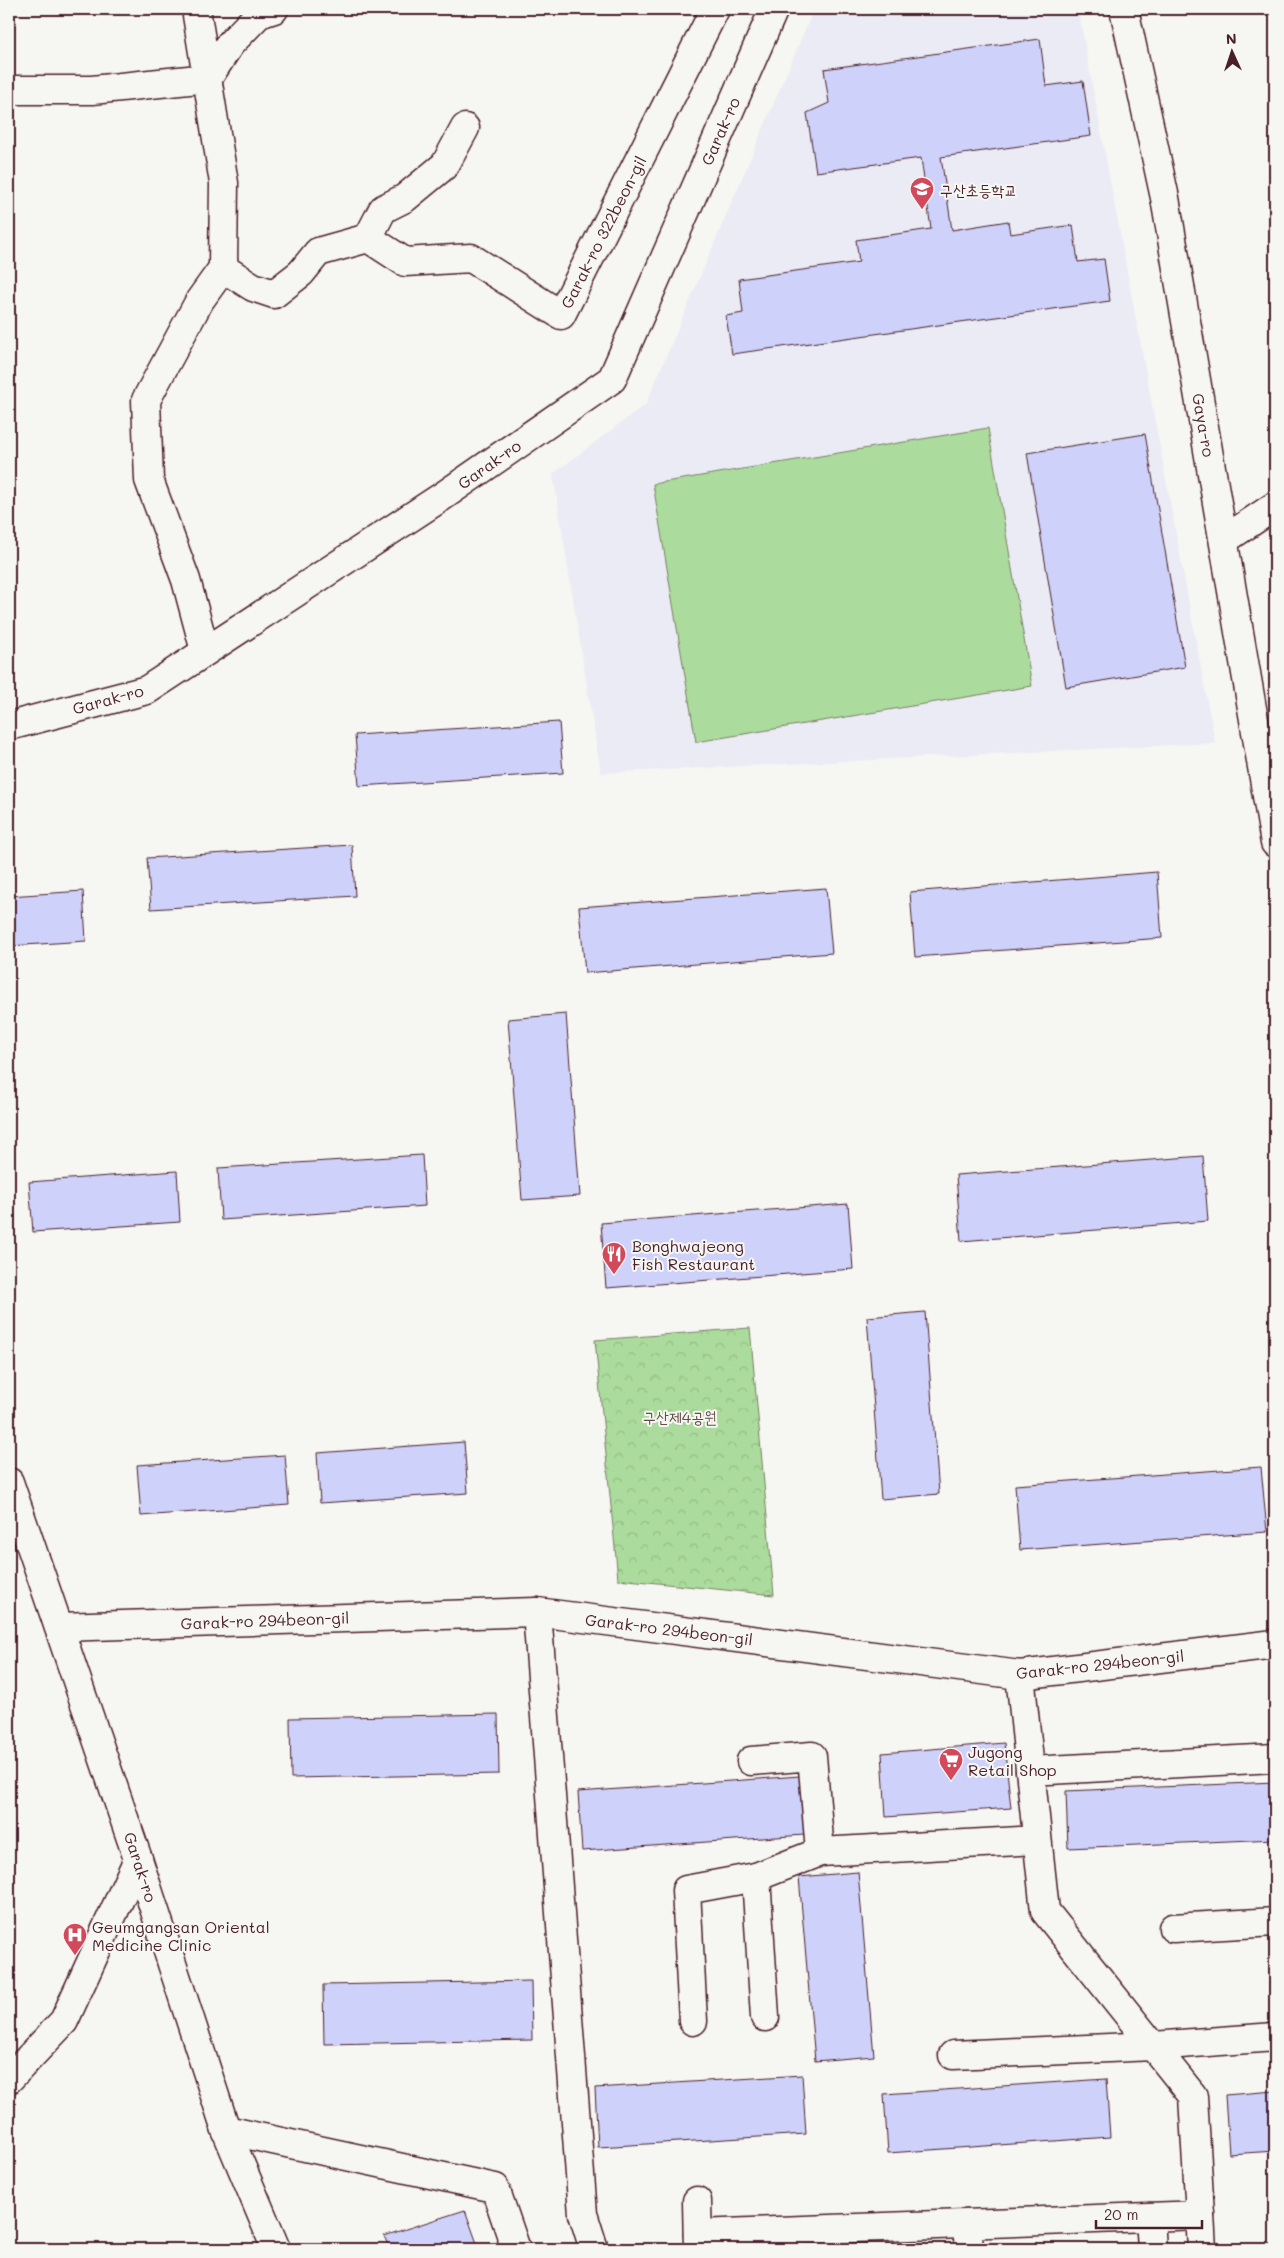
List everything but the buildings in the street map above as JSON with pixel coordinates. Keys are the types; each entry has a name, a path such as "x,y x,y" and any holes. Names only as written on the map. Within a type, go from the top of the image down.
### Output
{"street":[{"path":"196,9 224,184 223,268 200,300 146,400 149,480 186,580 205,652"},
{"path":"208,78 230,44 259,14 274,9"},
{"name":"Garak-ro 322beon-gil","path":"368,238 406,262 472,258 561,315 716,9"},
{"name":"Garak-ro","path":"9,726 147,690 443,496 612,379 774,9"},
{"name":"Gaya-ro","path":"1124,9 1165,198 1275,843"},
{"path":"9,90 92,90 208,78"},
{"path":"223,268 253,287 274,294 301,273 318,252 368,238 383,209 405,198 445,165 465,128"},
{"path":"1224,540 1275,506"},
{"name":"Garak-ro","path":"9,1482 138,1859 226,2130 276,2249"},
{"path":"537,1612 583,2214 594,2249"},
{"name":"Garak-ro 294beon-gil","path":"59,1627 537,1612 1020,1675 1275,1644"},
{"path":"1020,1675 1045,1911 1193,2096 1202,2249"},
{"path":"751,1761 812,1756 820,1852"},
{"path":"1030,1771 1275,1758"},
{"path":"693,2020 686,1890 756,1877 820,1852 1038,1840"},
{"path":"9,2079 64,2021 138,1859"},
{"path":"756,1877 765,2017"},
{"path":"1174,1928 1275,1922"},
{"path":"953,2055 1153,2046 1275,2037"},
{"path":"226,2130 495,2188 516,2249"},
{"path":"697,2200 698,2242 968,2237 1150,2217 1200,2215"},
{"path":"1150,2217 1152,2249"}],"shaded area":[{"name":"구산초등학교","path":"819,9 1078,9 1215,743 601,773 553,474 646,404 811,16"}],"green space":[{"path":"988,428 1032,686 696,742 653,484"},
{"name":"구산제4공원","path":"750,1328 774,1595 618,1579 595,1340"}],"place":[{"name":"구산초등학교","path":"922,210"},
{"name":"Bonghwajeong Fish Restaurant","path":"614,1275"},
{"name":"Jugong Retail Shop","path":"951,1781"},
{"name":"Geumgangsan Oriental Medicine Clinic","path":"75,1956"}]}
